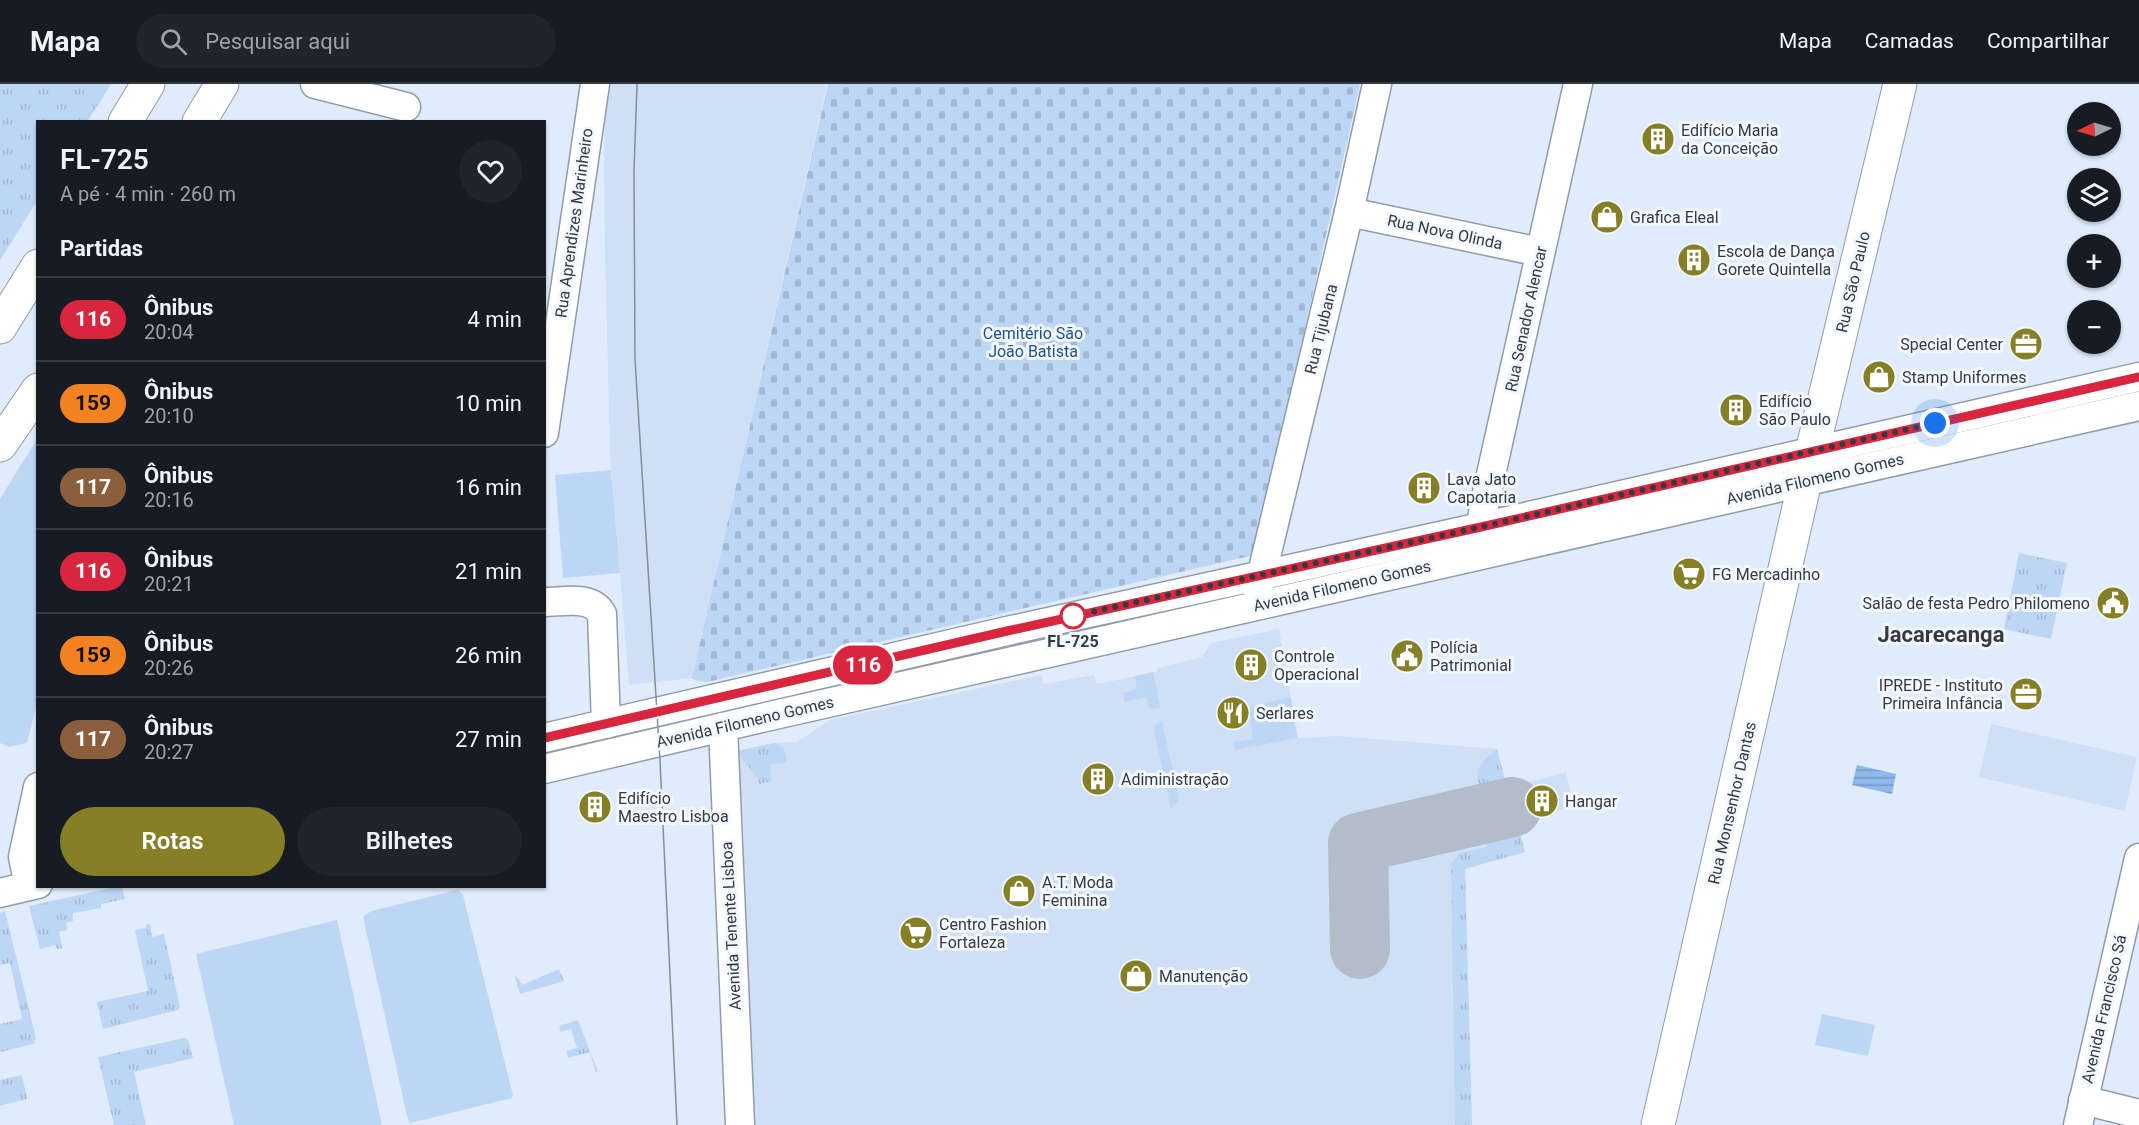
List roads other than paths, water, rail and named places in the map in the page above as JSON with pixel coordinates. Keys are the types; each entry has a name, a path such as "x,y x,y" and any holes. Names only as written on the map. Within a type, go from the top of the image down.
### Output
{"main road":[{"path":"126,120 148,84"},
{"path":"200,120 222,84"},
{"name":"Rua São Paulo","path":"1809,465 1900,84"},
{"path":"0,327 36,269"},
{"path":"0,445 36,393"},
{"name":"Rua Monsenhor Dantas","path":"1658,1125 1809,465"}],"street":[{"path":"315,84 407,104"},
{"name":"Rua Aprendizes Marinheiro","path":"546,418 595,84"},
{"name":"Rua Tijubana","path":"1255,606 1349,212 1377,84"},
{"name":"Rua Senador Alencar","path":"1481,541 1540,252 1578,84"},
{"name":"Rua Nova Olinda","path":"1349,212 1540,252"},
{"name":"Avenida Filomeno Gomes","path":"546,769 1255,606 1481,541 1809,465 2139,377"},
{"name":"Avenida Filomeno Gomes","path":"1809,465 2139,406"},
{"name":"Avenida Filomeno Gomes","path":"546,738 1261,574 1481,541"},
{"path":"546,602 584,601 593,604 602,614 606,724"},
{"name":"Avenida Tenente Lisboa","path":"723,727 740,1125"},
{"path":"0,893 33,885 20,858 36,795"},
{"name":"Avenida Francisco Sá","path":"2080,1112 2139,858"},
{"path":"2080,1112 2139,1113"}],"water":[{"path":"1857,765 1896,774 1892,794 1852,785"}],"tram line":[{"path":"637,84 634,171 635,359 660,761 677,1125"}],"place":[{"name":"Edifício Maria da Conceição","path":"1658,139"},
{"name":"Grafica Eleal","path":"1607,217"},
{"name":"Escola de Dança Gorete Quintella","path":"1694,260"},
{"name":"Special Center","path":"2026,344"},
{"name":"Stamp Uniformes","path":"1879,377"},
{"name":"Edifício São Paulo","path":"1736,410"},
{"name":"Lava Jato Capotaria","path":"1424,488"},
{"name":"FG Mercadinho","path":"1689,574"},
{"name":"Salão de festa Pedro Philomeno","path":"2113,603"},
{"name":"FL-725","path":"1073,616"},
{"name":"Polícia Patrimonial","path":"1407,656"},
{"name":"Controle Operacional","path":"1251,665"},
{"name":"IPREDE - Instituto Primeira Infância","path":"2026,694"},
{"name":"Serlares","path":"1233,713"},
{"name":"Adiministração","path":"1098,779"},
{"name":"Hangar","path":"1542,801"},
{"name":"Edifício Maestro Lisboa","path":"595,807"},
{"name":"A.T. Moda Feminina","path":"1019,891"},
{"name":"Centro Fashion Fortaleza","path":"916,933"},
{"name":"Manutenção","path":"1136,976"}],"district":[{"name":"Jacarecanga","path":"1941,634"}],"park label":[{"name":"Cemitério São João Batista","path":"1033,342"}]}
